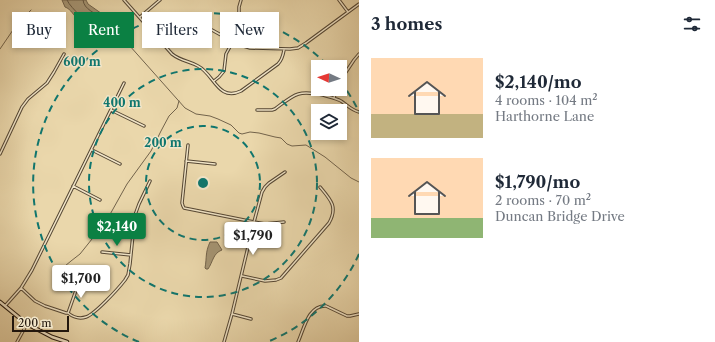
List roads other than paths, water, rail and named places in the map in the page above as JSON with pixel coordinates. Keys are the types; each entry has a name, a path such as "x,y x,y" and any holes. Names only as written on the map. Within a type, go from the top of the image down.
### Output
{"street":[{"path":"124,0 172,54 181,60 197,65 208,73 224,92 237,93 241,91 278,64 283,57 284,50"},
{"path":"139,18 160,0"},
{"path":"238,12 241,0"},
{"path":"339,0 348,12"},
{"path":"250,48 284,50 298,48 359,4"},
{"path":"214,81 220,78 224,71 225,57 230,48"},
{"path":"0,154 22,107 28,99 47,83 64,54"},
{"path":"347,70 359,54"},
{"path":"5,306 21,288 32,270 124,83"},
{"path":"257,110 275,109 296,94 306,92 340,100 353,110 359,112"},
{"path":"111,110 144,126"},
{"path":"188,145 182,203 184,208 265,224 284,222"},
{"path":"92,150 120,164"},
{"path":"186,161 215,164"},
{"path":"224,342 242,276 262,192 269,183 285,172"},
{"path":"21,288 35,301 45,306 78,317 85,317 92,314 128,275 135,215 150,181"},
{"path":"73,186 100,200"},
{"path":"242,276 271,281 281,278 291,268 329,224 332,218 332,203 320,187"},
{"path":"102,252 131,255"},
{"path":"68,313 80,279"},
{"path":"0,302 27,324 67,342"},
{"path":"298,342 310,313 316,308 326,306 350,316 359,314"},
{"path":"232,314 251,319"},
{"path":"17,342 27,324"}],"water":[{"path":"62,0 86,0 88,4 99,12 74,12 74,15 65,7"},
{"path":"210,242 217,242 222,250 217,253 208,269 206,269 207,252"}],"waterway":[{"path":"0,49 15,27 31,10"},
{"path":"132,48 185,108 196,114 218,119 231,125 242,134 250,132 259,133 281,138 287,144 292,146 306,145 325,157 351,178 359,182"},
{"path":"59,271 80,254 108,218 127,184 151,151 169,116 177,108 179,101"}]}
